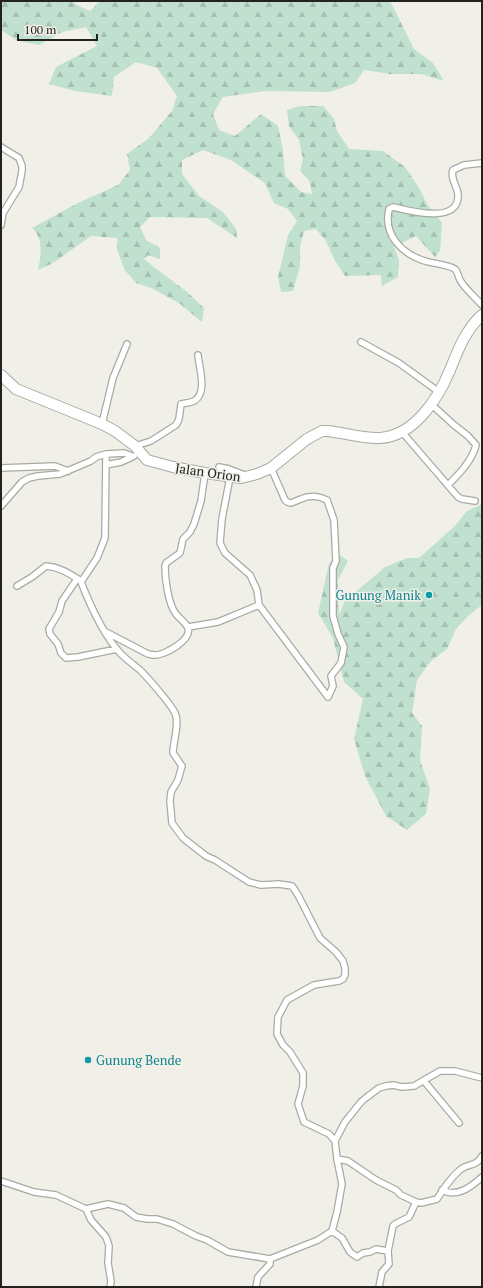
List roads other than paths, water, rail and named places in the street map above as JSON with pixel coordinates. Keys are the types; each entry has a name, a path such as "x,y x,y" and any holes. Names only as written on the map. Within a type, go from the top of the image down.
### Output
{"highway":[{"name":"Jalan Orion","path":"1,375 16,388 102,424 115,431 133,451 154,463 241,478 249,477 272,468 307,439 322,431 379,438 390,437 402,432 420,417 431,404 446,379 459,347 473,324 482,315"}],"street":[{"path":"1,147 19,158 22,166 19,188 2,212 1,225"},
{"path":"482,163 464,165 453,170 452,173 458,192 458,202 454,208 444,212 429,214 393,207 389,209 387,224 397,244 414,256 425,261 451,267 457,271 460,281 482,305"},
{"path":"361,342 400,363 439,392"},
{"path":"102,424 113,378 127,344"},
{"path":"1,506 25,480 38,476 60,474 91,461 96,457 106,454 124,454 133,451 176,425 179,420 181,404 193,402 202,391 198,355"},
{"path":"431,404 468,436 475,444 476,448 459,475 448,485"},
{"path":"402,432 458,496 462,499 475,501"},
{"path":"106,465 121,462 133,451"},
{"path":"106,454 105,538 97,558 62,601 59,612 49,629 50,634 58,644 61,653 66,658 117,649"},
{"path":"1,468 55,466 68,471"},
{"path":"219,467 234,470 249,477"},
{"path":"230,477 222,519 220,544 226,553 250,575 257,590 259,605 328,697 333,686 331,676 341,663 344,647 338,634 333,616 333,568 336,561 334,520 327,500 319,496 305,497 291,503 285,500 272,468"},
{"path":"105,632 148,654 154,655 162,654 178,645 186,637 188,627 171,606 165,566 166,563 180,553 182,539 190,532 194,524 205,473"},
{"path":"17,586 46,566 52,566 63,570 79,580 105,632 117,649 142,672 176,714 173,753 182,766 178,780 171,792 170,801 172,822 178,832 183,838 206,856 215,860 249,882 261,885 279,884 292,886 320,938 336,952 343,961 345,968 345,975 343,979 314,985 287,1000 278,1017 277,1034 303,1073 303,1086 298,1104 300,1115 304,1122 329,1134 335,1141"},
{"path":"188,627 218,622 259,605"},
{"path":"1,1181 30,1191 56,1195 86,1208 108,1204 124,1208 136,1217 157,1219 173,1224 228,1252 270,1259 318,1240 332,1231 338,1212 342,1184 335,1141 345,1122 361,1102 374,1091 390,1085 402,1087 414,1086 440,1071 455,1071 482,1078"},
{"path":"424,1081 459,1123"},
{"path":"337,1159 348,1162 376,1180 396,1190 401,1195 421,1203 437,1199 448,1181 461,1169 478,1162 482,1156"},
{"path":"442,1190 452,1194 464,1190 482,1178"},
{"path":"379,1287 382,1272 389,1264 388,1250 391,1231 394,1225 409,1218 416,1202"},
{"path":"86,1208 91,1220 106,1237 110,1246 108,1263 111,1281 110,1287"},
{"path":"332,1231 342,1238 346,1243 347,1248 357,1257 363,1253 376,1249 388,1250"},
{"path":"256,1287 258,1277 270,1264 270,1259"}],"place":[{"name":"Gunung Manik","path":"429,595"},
{"name":"Gunung Bende","path":"88,1060"}]}
